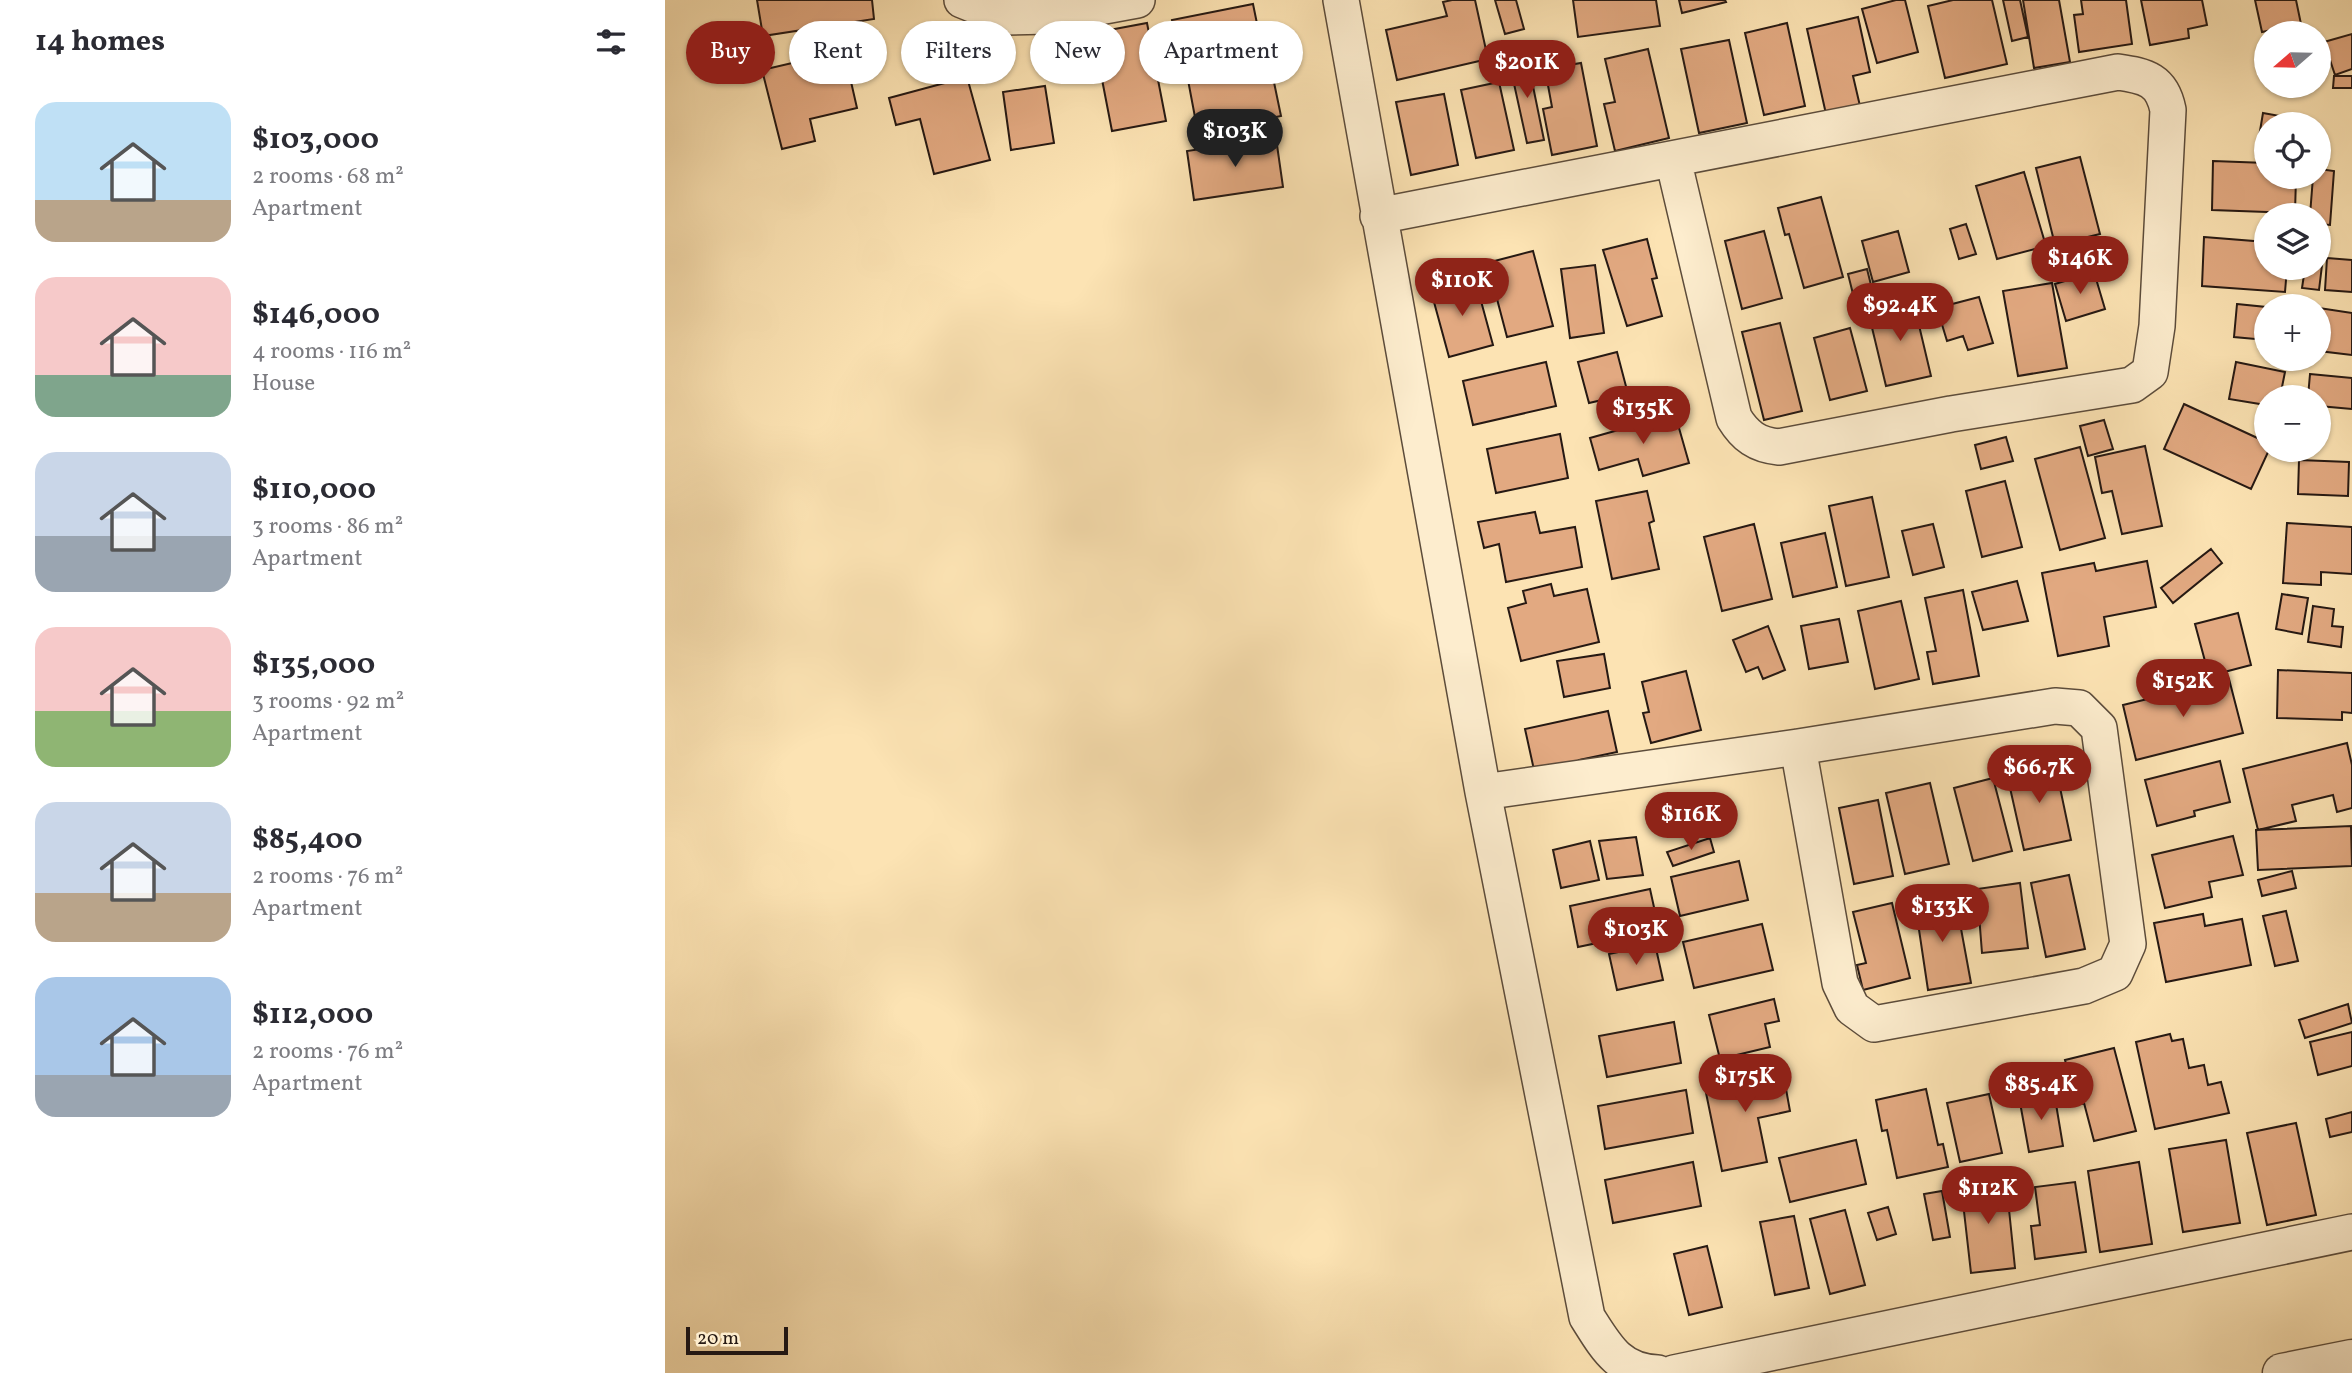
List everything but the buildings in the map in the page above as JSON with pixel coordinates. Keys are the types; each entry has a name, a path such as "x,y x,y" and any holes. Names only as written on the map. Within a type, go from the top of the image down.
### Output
{"street":[{"path":"962,0 1004,17 1050,16 1137,0"},
{"path":"1341,0 1483,792 1587,1317 1621,1363 1646,1373 1658,1373"},
{"path":"1378,216 2118,72 2140,75 2155,83 2165,94 2168,110 2157,326 2150,372 2132,385 1951,414 1779,447 1754,441 1734,418 1673,159"},
{"path":"1483,792 1798,747 2055,706 2079,708 2099,727 2128,944 2115,973 2084,986 1874,1024 1852,1008 1840,983 1798,747"},
{"path":"1674,1373 2352,1232"},
{"path":"2282,1373 2352,1359"}]}
